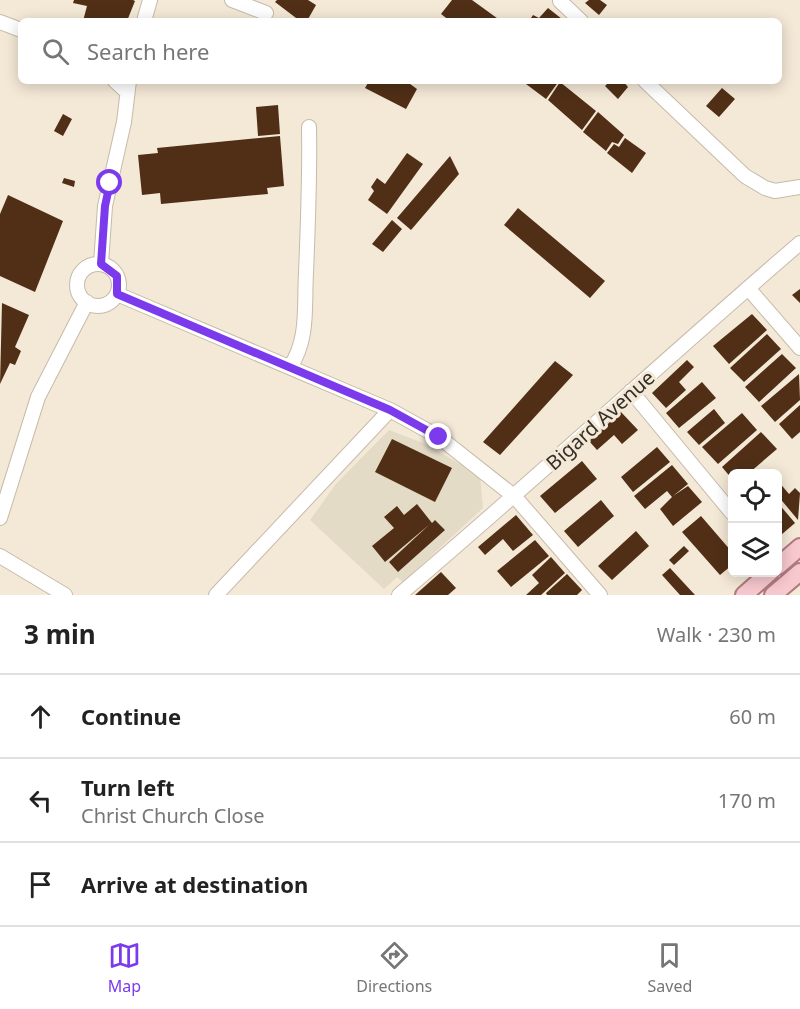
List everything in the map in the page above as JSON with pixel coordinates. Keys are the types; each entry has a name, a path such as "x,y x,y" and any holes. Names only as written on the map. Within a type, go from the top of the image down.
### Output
{"main road":[{"path":"782,562 800,547"},
{"path":"773,595 796,575"},
{"path":"744,595 765,577"}],"street":[{"path":"145,18 150,0"},
{"path":"232,0 266,13"},
{"path":"560,1 578,18"},
{"path":"0,22 18,29"},
{"path":"648,84 745,176 775,191 800,186"},
{"path":"101,264 105,206 124,122 128,86"},
{"path":"290,366 296,357 304,330 310,214 309,127"},
{"name":"Bigard Avenue","path":"399,595 515,497 631,391 800,243"},
{"path":"101,264 117,276 117,294 106,304 93,305 87,302 78,291 78,277 87,267 101,264"},
{"path":"748,288 800,348"},
{"path":"117,294 390,410 439,437 515,497 600,595"},
{"path":"0,518 38,397 87,302"},
{"path":"631,391 728,508"},
{"path":"216,595 390,410"},
{"path":"0,556 65,595"},
{"path":"782,569 796,575"}],"shaded area":[{"path":"389,430 423,443 480,475 483,508 403,582 397,577 384,589 310,520 336,484"}],"building":[{"path":"74,0 135,1 128,18 84,18 87,6 73,3"},
{"path":"277,0 308,0 316,5 309,18 296,18 275,2"},
{"path":"452,0 472,0 497,18 446,18 441,14"},
{"path":"589,0 600,0 607,5 599,15 585,3"},
{"path":"548,8 561,18 539,18"},
{"path":"367,84 410,84 417,89 406,109 365,88"},
{"path":"526,84 557,84 546,99"},
{"path":"559,84 562,84 596,111 582,130 548,100"},
{"path":"626,84 628,87 618,99 605,86"},
{"path":"722,88 735,99 719,117 706,106"},
{"path":"278,105 280,134 258,136 256,107"},
{"path":"598,112 624,135 618,144 612,142 606,151 583,132"},
{"path":"63,114 72,119 63,136 54,131"},
{"path":"280,136 284,186 267,188 268,194 161,204 160,193 142,195 138,155 158,153 157,148"},
{"path":"625,138 646,153 632,173 607,153 614,144 619,147"},
{"path":"407,153 423,164 387,214 368,200 374,191 371,187 377,178 385,184"},
{"path":"450,156 459,174 411,230 397,218"},
{"path":"64,178 75,181 74,187 62,183"},
{"path":"8,195 63,221 35,292 0,276 0,214"},
{"path":"518,208 605,281 590,298 504,225"},
{"path":"392,220 402,229 383,252 372,244"},
{"path":"800,289 800,303 792,295"},
{"path":"2,303 29,315 15,347 21,351 15,365 10,363 0,384"},
{"path":"752,314 767,330 729,364 713,346"},
{"path":"767,334 781,349 744,382 730,368"},
{"path":"782,354 796,368 759,402 745,387"},
{"path":"687,360 694,367 679,382 686,390 666,408 652,393"},
{"path":"555,361 573,375 500,455 483,442"},
{"path":"799,374 800,400 775,422 761,406"},
{"path":"702,382 716,398 679,428 666,413"},
{"path":"800,405 800,432 792,439 779,424"},
{"path":"714,409 725,423 699,445 687,432"},
{"path":"621,412 638,430 622,444 614,435 597,450 589,441"},
{"path":"742,413 757,430 718,464 702,447"},
{"path":"761,432 777,449 754,469 728,469 728,474 722,467"},
{"path":"392,439 452,468 435,502 375,472"},
{"path":"657,447 670,462 633,492 621,477"},
{"path":"582,461 597,479 555,513 540,496"},
{"path":"672,465 688,484 673,496 688,486 702,502 673,526 660,509 672,497 667,491 645,509 634,496"},
{"path":"782,486 789,494 795,488 800,493 798,520 782,501"},
{"path":"601,500 614,516 578,547 564,531"},
{"path":"417,504 432,523 435,520 445,530 398,572 389,562 430,524 385,562 372,546 394,528 384,517 397,506 404,515"},
{"path":"782,508 795,523 782,534"},
{"path":"516,515 533,535 513,551 503,539 485,555 478,547"},
{"path":"701,516 728,547 728,568 720,575 682,532"},
{"path":"636,531 649,546 612,580 598,566"},
{"path":"535,540 549,556 511,587 497,571"},
{"path":"684,546 689,551 674,565 669,560"},
{"path":"551,557 565,573 541,595 526,595 539,583 532,575"},
{"path":"670,568 695,595 680,595 662,575"},
{"path":"441,572 456,588 448,595 415,595"},
{"path":"567,574 582,590 577,595 547,595 546,593"}],"route":[{"path":"110,183 105,206 101,264 113,270 117,276 119,282 117,294 390,410 439,437"}]}
